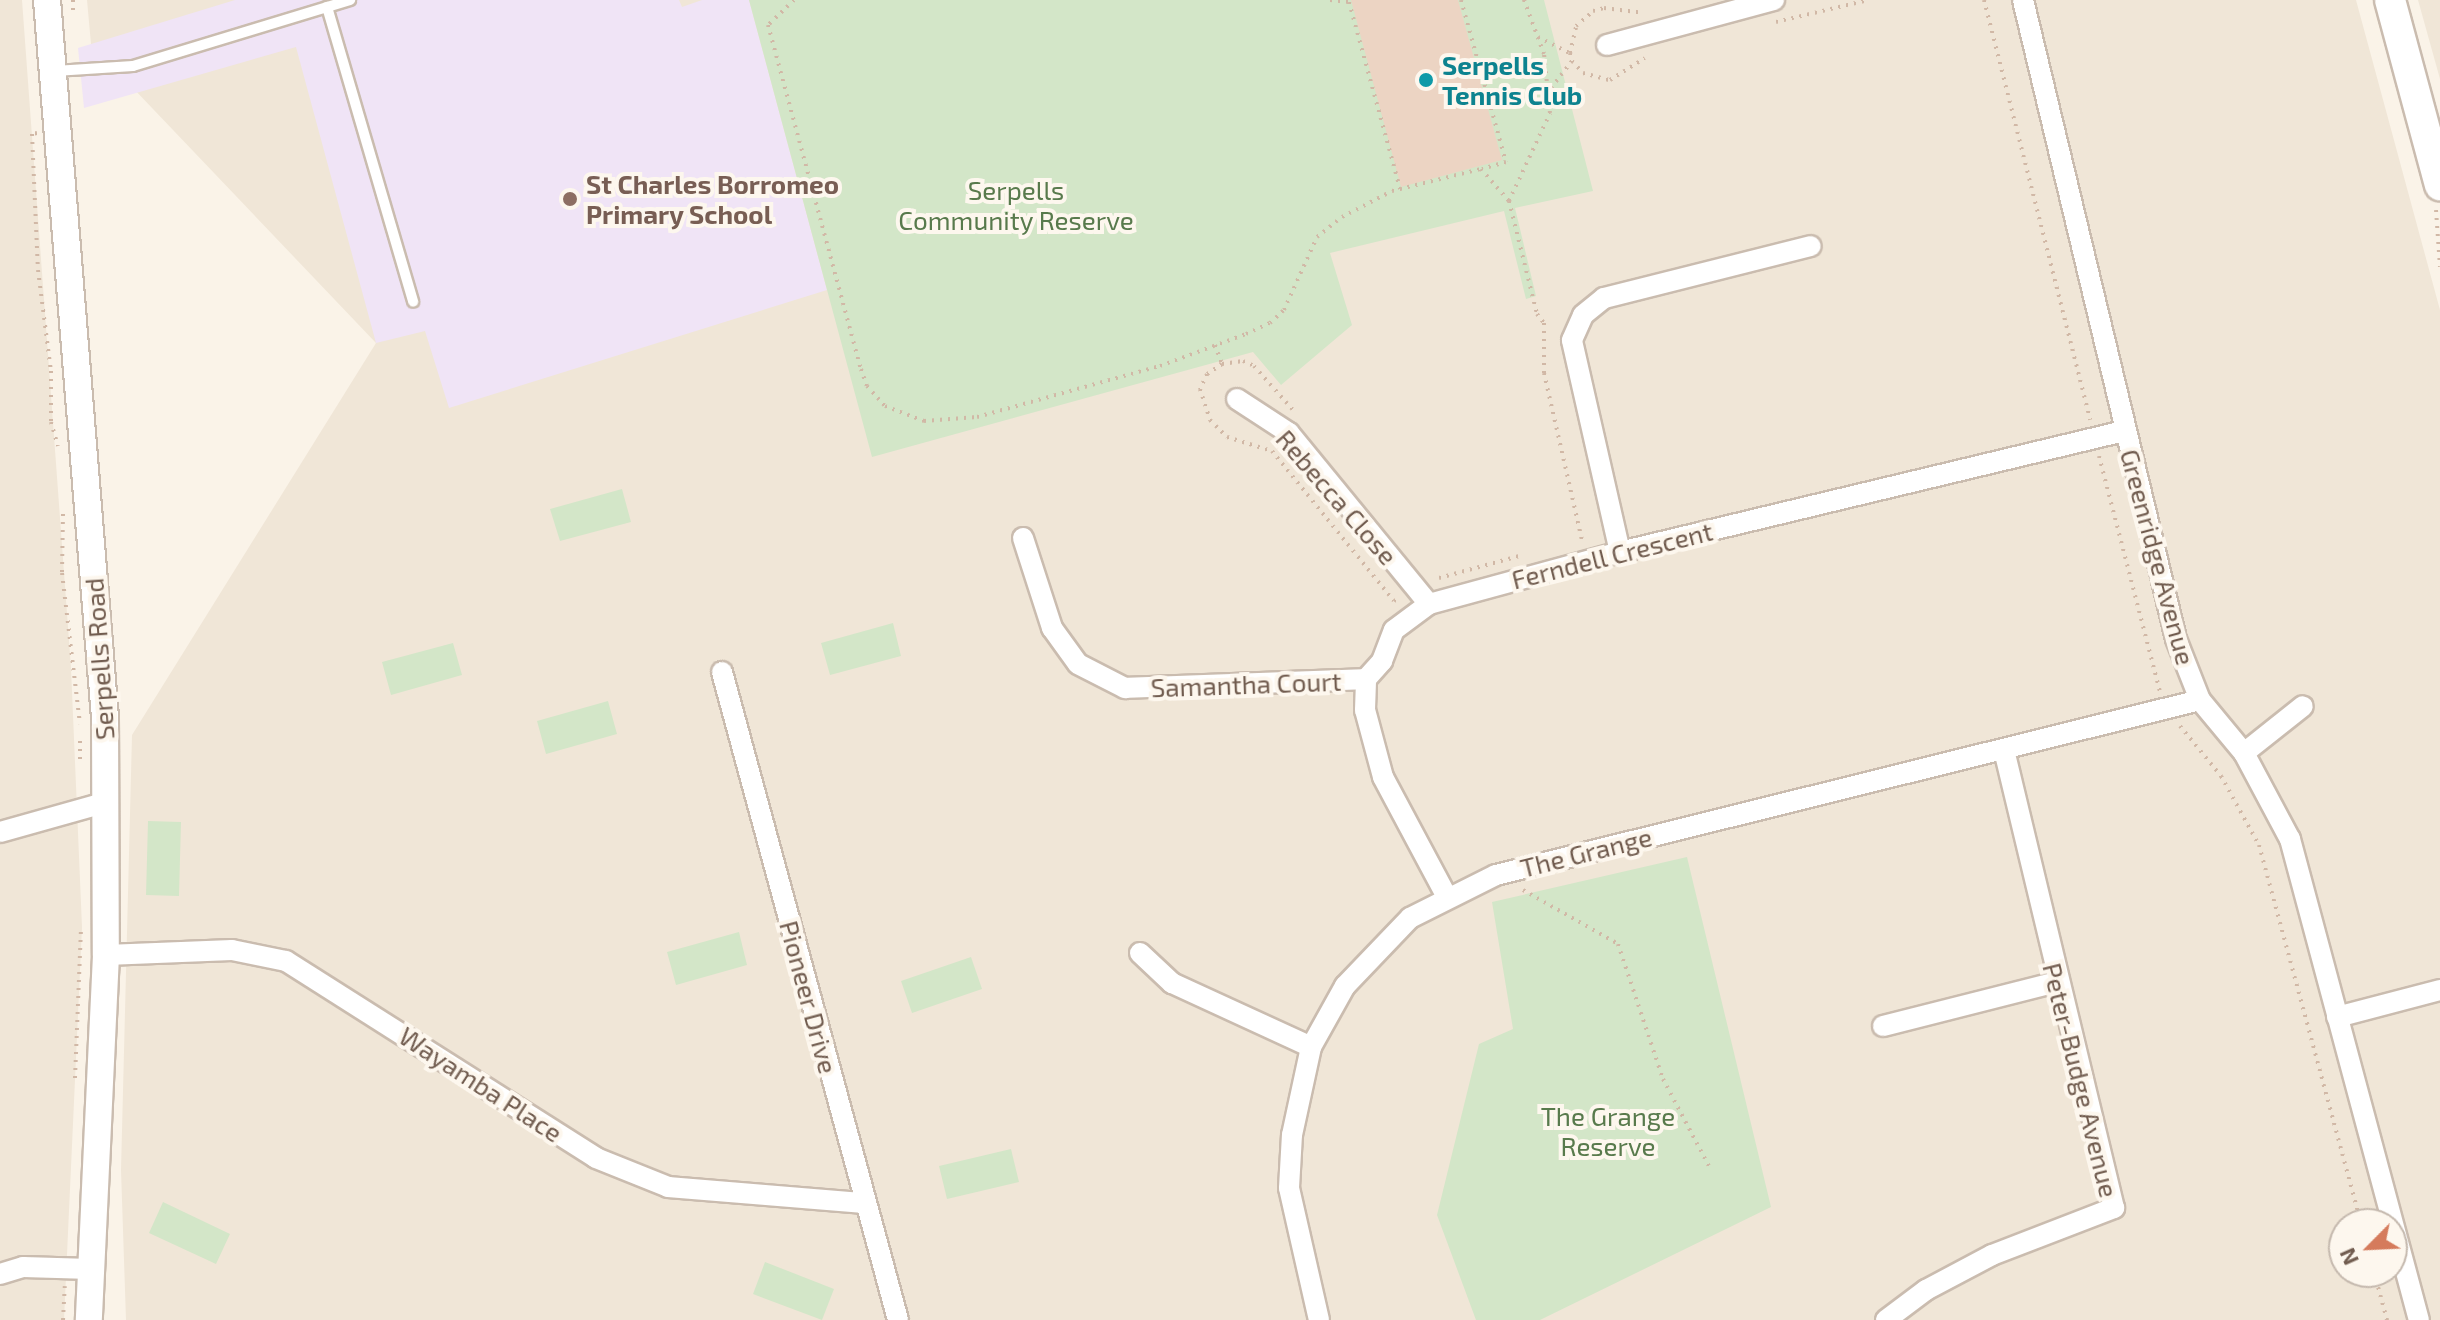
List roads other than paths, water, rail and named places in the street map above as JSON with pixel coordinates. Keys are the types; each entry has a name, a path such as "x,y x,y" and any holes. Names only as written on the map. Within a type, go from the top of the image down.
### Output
{"main road":[{"path":"2390,0 2440,185"}],"street":[{"name":"Serpells Road","path":"47,0 107,802 106,955 79,1268 89,1320"},
{"path":"1607,45 1774,0"},
{"name":"Greenridge Avenue","path":"2023,0 2176,639 2200,700 2244,753 2290,839 2419,1320"},
{"path":"1620,552 1572,340 1583,315 1604,298 1811,246"},
{"name":"Rebecca Close","path":"1237,399 1289,433 1429,604"},
{"name":"Ferndell Crescent","path":"1366,679 1382,661 1394,630 1429,604 1620,552 2124,431"},
{"name":"Samantha Court","path":"1023,538 1052,628 1078,664 1125,688 1366,679"},
{"name":"Pioneer Drive","path":"722,672 898,1320"},
{"path":"1366,679 1370,741 1383,777 1447,897"},
{"name":"The Grange","path":"1319,1320 1289,1188 1292,1135 1311,1047 1345,986 1377,948 1410,918 1496,875 2200,700"},
{"path":"2244,753 2303,706"},
{"name":"Peter-Budge Avenue","path":"1886,1320 1926,1290 1992,1255 2114,1208 2057,982 2004,749"},
{"path":"0,832 107,802"},
{"name":"Wayamba Place","path":"106,955 232,950 286,961 596,1158 668,1187 864,1203"},
{"path":"1140,953 1172,983 1311,1047"},
{"path":"1883,1026 2057,982"},
{"path":"2337,1017 2440,990"},
{"path":"0,1274 23,1267 79,1268"}],"lane":[{"path":"53,71 133,66 350,0"},
{"path":"327,7 413,302"}],"place":[{"name":"Serpells Tennis Club","path":"1426,80"},
{"name":"St Charles Borromeo Primary School","path":"570,199"}],"park label":[{"name":"Serpells Community Reserve","path":"1016,205"},
{"name":"The Grange Reserve","path":"1608,1131"}]}
